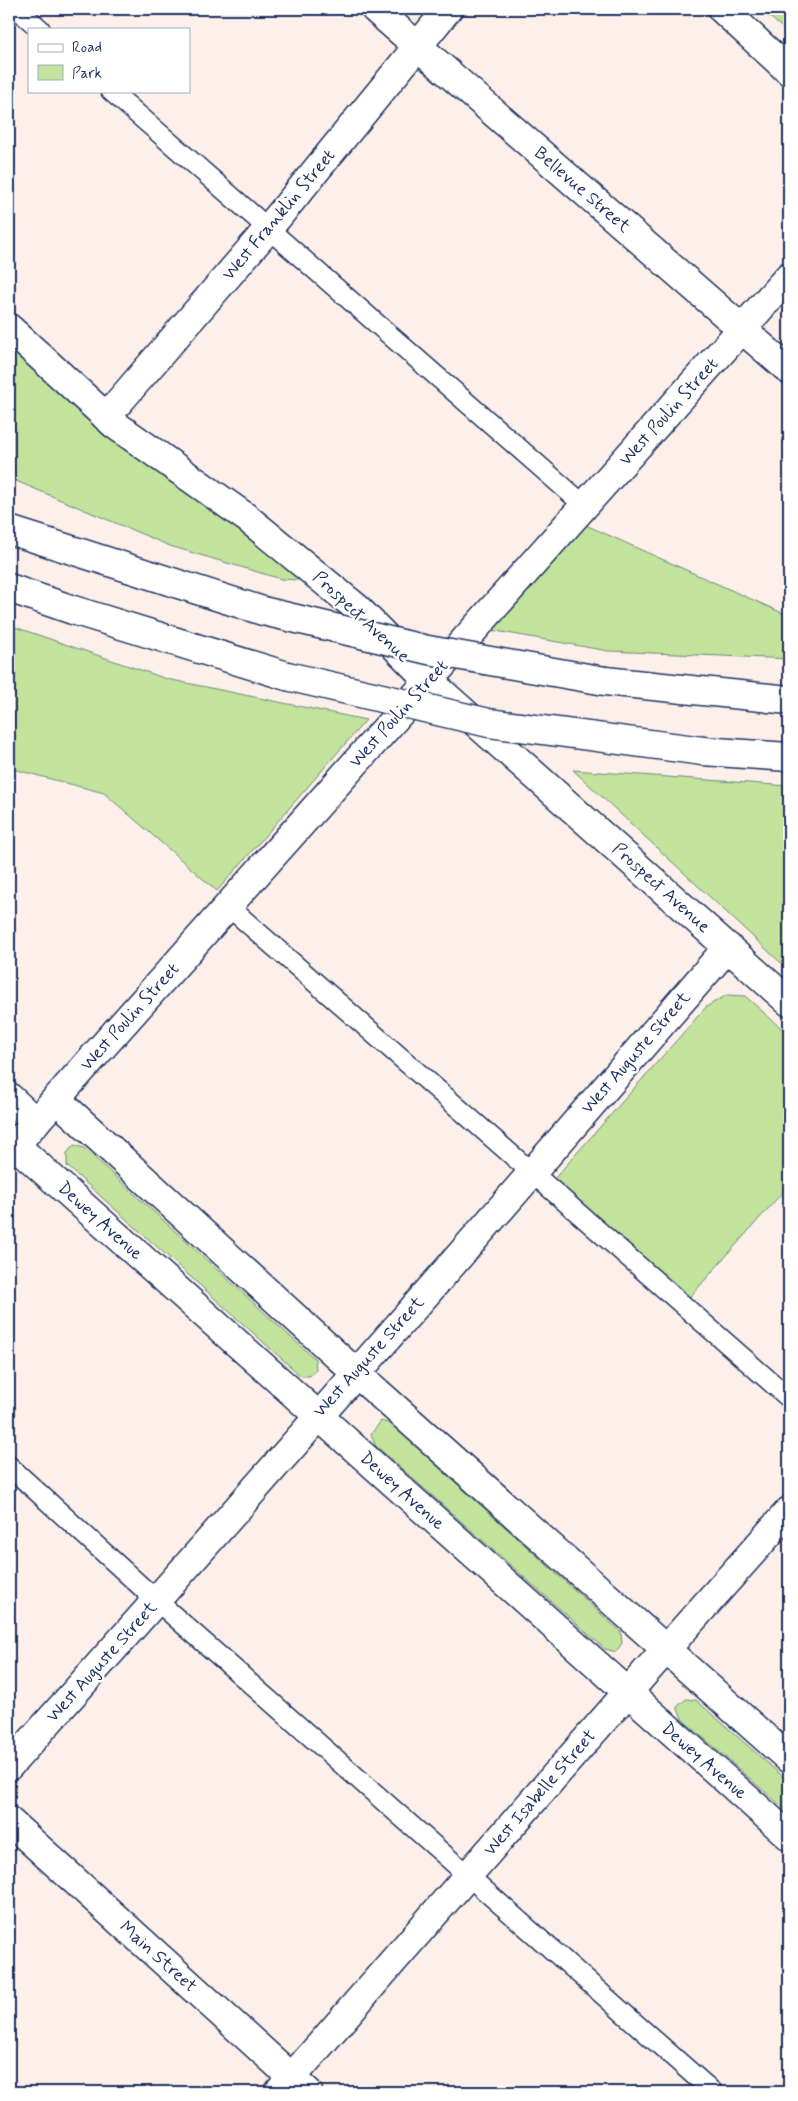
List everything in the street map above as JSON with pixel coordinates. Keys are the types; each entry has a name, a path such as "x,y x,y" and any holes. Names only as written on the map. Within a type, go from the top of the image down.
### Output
{"main road":[{"name":"Bellevue Street","path":"375,9 789,370"},
{"name":"West Franklin Street","path":"106,417 268,229 448,9"},
{"path":"722,9 789,70"},
{"name":"West Poulin Street","path":"12,1149 789,276"},
{"name":"Prospect Avenue","path":"9,328 106,417 247,518 357,608 429,681 789,1002"},
{"path":"9,530 263,611 428,650 606,681 789,700"},
{"path":"9,588 73,610 287,676 489,723 703,751 789,757"},
{"name":"West Auguste Street","path":"9,1766 532,1174 728,947"},
{"path":"9,1097 36,1122"},
{"path":"56,1099 356,1373 789,1759"},
{"name":"Dewey Avenue","path":"12,1149 318,1416 789,1836"},
{"name":"West Isabelle Street","path":"293,2088 468,1876 789,1511"},
{"name":"Main Street","path":"9,1821 293,2088"}],"lane":[{"path":"17,9 39,28"},
{"path":"112,92 585,506"},
{"path":"228,906 789,1398"},
{"path":"9,1466 156,1601 713,2092"}],"green space":[{"path":"761,9 789,9 789,34"},
{"path":"9,339 314,581 281,579 170,546 9,478"},
{"path":"579,522 789,616 789,659 608,651 485,629"},
{"path":"9,625 167,679 366,720 217,891 104,793 9,768"},
{"path":"573,770 789,786 789,955 781,963"},
{"path":"727,995 745,996 789,1035 789,1185 689,1298 554,1179 706,1007"},
{"path":"74,1145 84,1148 315,1359 316,1369 310,1376 301,1376 67,1166 67,1153"},
{"path":"381,1421 391,1424 621,1632 622,1643 616,1652 605,1649 375,1445 371,1434"},
{"path":"686,1699 696,1700 789,1782 789,1813 683,1720 677,1707"}]}
